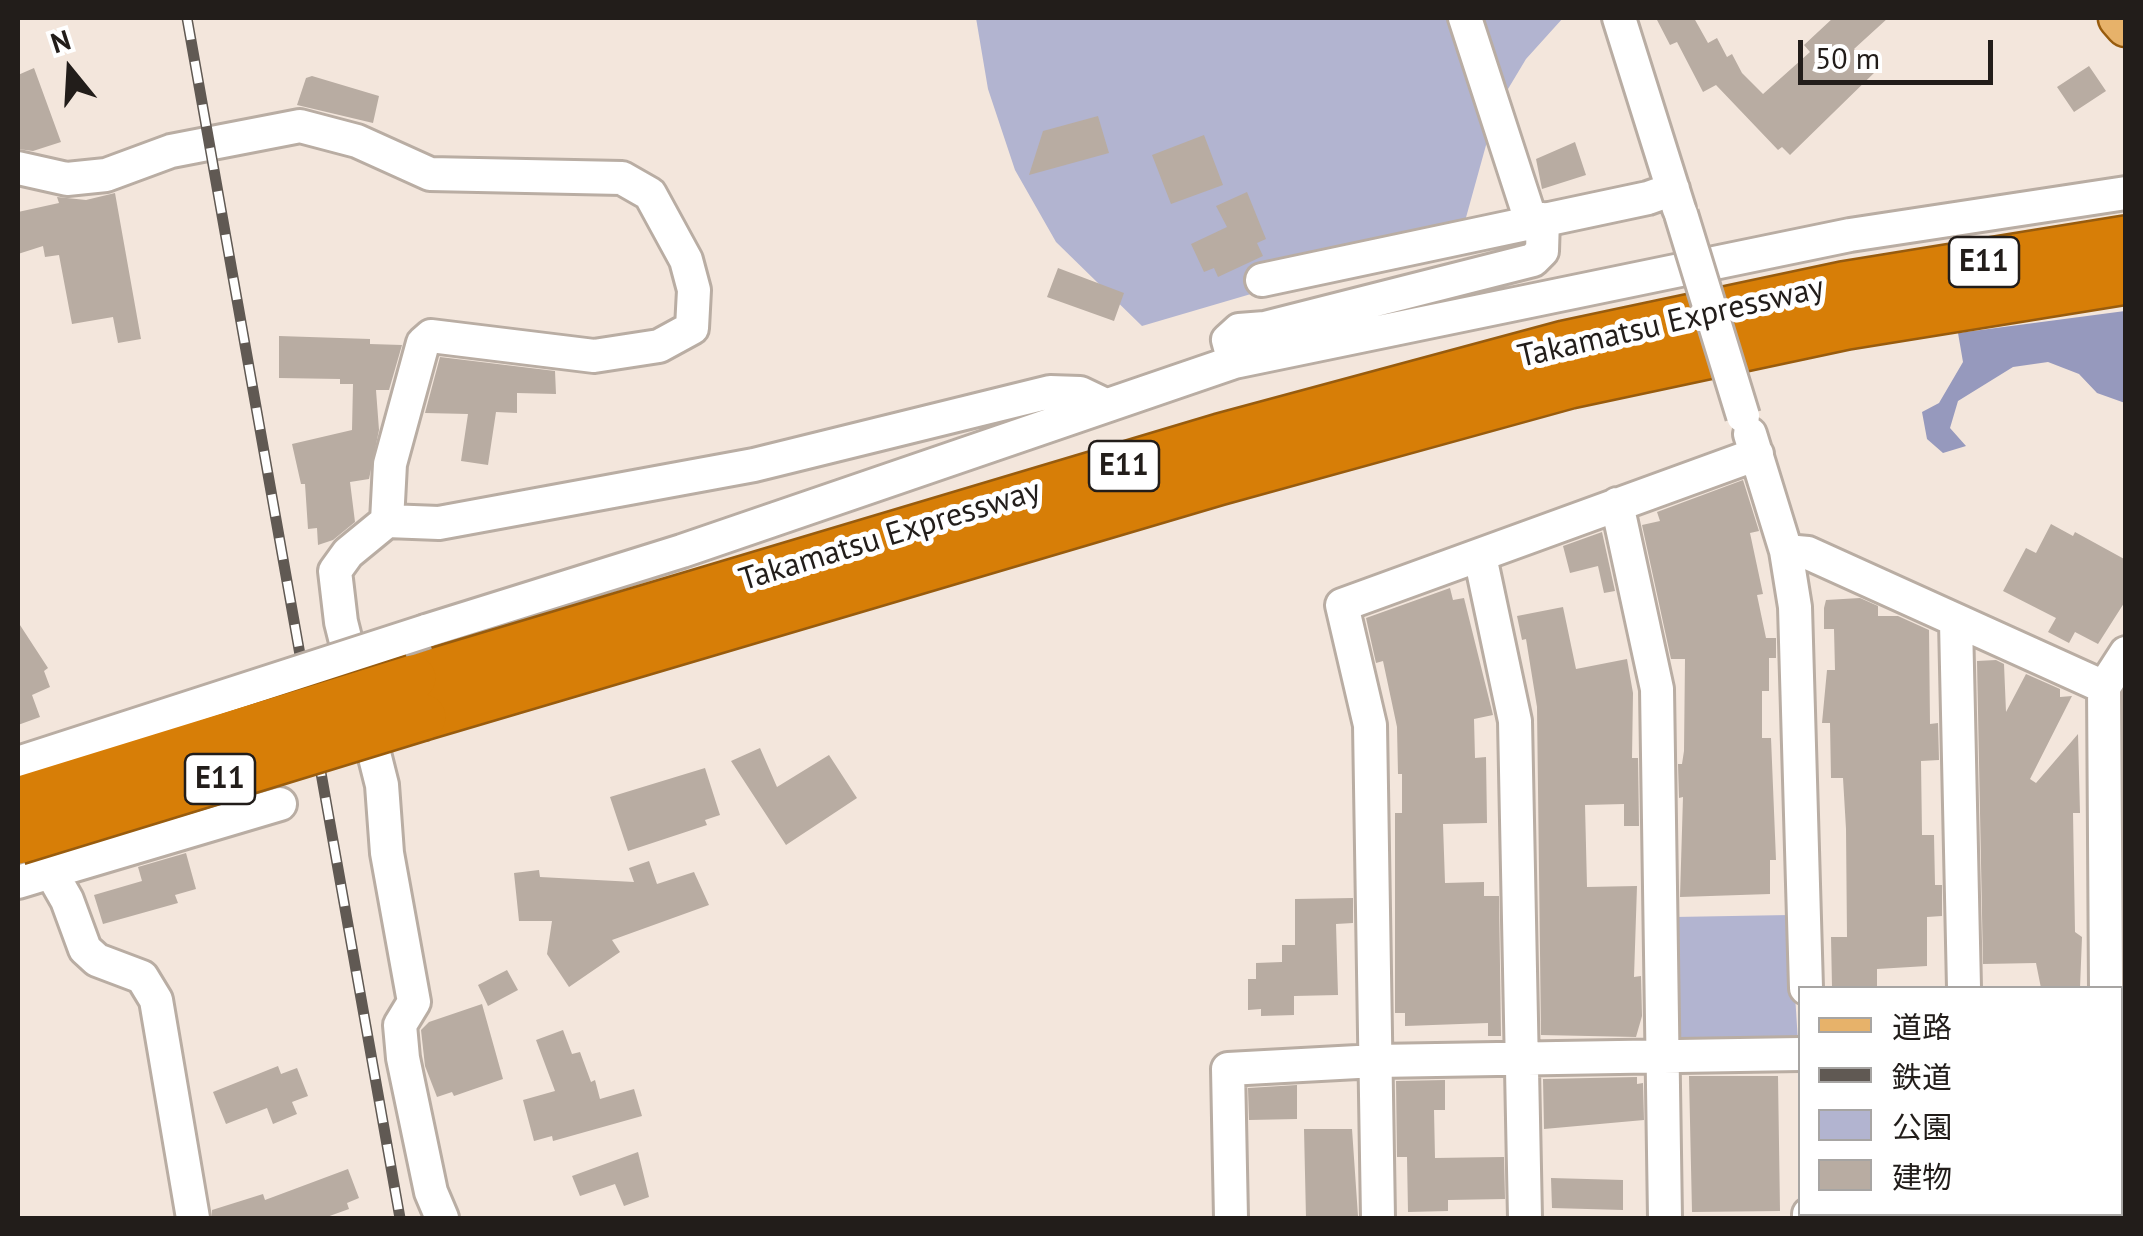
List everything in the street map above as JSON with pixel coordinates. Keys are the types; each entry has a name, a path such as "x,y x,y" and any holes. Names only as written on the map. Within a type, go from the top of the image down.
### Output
{"highway":[{"name":"Takamatsu Expressway","path":"18,800 418,698 1237,477 1845,305 2126,240"},
{"name":"Takamatsu Expressway","path":"1845,305 2126,281"},
{"name":"Takamatsu Expressway","path":"18,841 418,698"}],"main road":[{"path":"2119,18 2126,26"}],"street":[{"path":"1234,362 1228,340 1239,330 1265,328 1532,260 1542,251 1537,220 1464,18"},
{"path":"1618,18 1786,551 1800,669 1806,986"},
{"path":"18,168 67,179 106,175 171,151 300,126 358,141 430,174 622,178 650,194 686,260 694,290 692,328 658,346 594,356 431,336 424,343 390,464 387,520"},
{"path":"18,763 792,514 1234,362 1850,235 2126,193"},
{"path":"1262,280 1648,198 1677,202"},
{"path":"442,1218 431,1192 403,1058 400,1025 414,1002 387,853 382,785 341,622 336,572 348,553 387,520 439,523 719,472 1050,392 1080,393 1103,404"},
{"path":"1378,1218 1370,725 1342,605 1756,454"},
{"path":"1617,504 1656,689 1665,1218"},
{"path":"1786,551 1808,553 2104,686"},
{"path":"1480,556 1515,721 1525,1218"},
{"path":"1956,622 1964,986"},
{"path":"2106,986 2115,876 2104,686 2126,653"},
{"path":"18,882 280,804"},
{"path":"51,872 68,900 85,949 98,960 142,976 156,1000 193,1218"},
{"path":"1231,1218 1228,1069 1376,1061 1798,1054"}],"green space":[{"path":"976,18 1563,18 1526,59 1496,109 1462,232 1142,326 1056,242 1015,170 988,89"},
{"path":"1790,915 1798,1042 1676,1043 1674,917"}],"shaded area":[{"path":"2125,311 2125,403 2097,393 2079,374 2048,362 2013,367 1958,401 1950,428 1966,446 1943,453 1927,439 1922,412 1939,403 1963,362 1958,333"}],"building":[{"path":"1656,18 1694,18 1708,43 1717,38 1727,57 1732,54 1742,73 1763,94 1810,52 1804,45 1833,18 1888,18 1854,49 1875,72 1790,155 1782,147 1778,150 1716,85 1703,92 1677,42 1670,45"},
{"path":"2089,66 2106,91 2074,112 2057,87"},
{"path":"34,68 61,142 33,151 18,149 18,75"},
{"path":"312,76 379,96 373,123 297,105 306,78"},
{"path":"1098,116 1109,153 1029,175 1043,131"},
{"path":"1204,135 1223,185 1171,204 1152,155"},
{"path":"1575,142 1586,175 1542,189 1536,159"},
{"path":"1247,192 1266,239 1257,243 1263,256 1218,277 1214,268 1204,272 1191,244 1227,227 1216,206"},
{"path":"115,193 141,339 118,343 113,317 72,324 59,255 45,257 43,246 18,254 18,212 59,203 57,197 86,200"},
{"path":"1058,268 1124,293 1114,321 1047,297"},
{"path":"279,336 370,339 370,344 402,345 389,390 376,390 379,430 369,479 350,482 355,522 333,540 318,545 317,528 308,529 305,484 301,484 292,444 352,430 353,384 340,384 340,379 279,378"},
{"path":"440,357 555,371 556,394 517,393 517,413 496,412 488,465 461,461 468,414 425,413"},
{"path":"1743,480 1759,531 1750,533 1763,594 1757,595 1766,638 1776,638 1776,658 1769,658 1769,691 1762,691 1762,738 1771,738 1776,860 1770,860 1770,894 1680,897 1683,797 1679,798 1678,764 1682,764 1684,751 1685,659 1671,659 1642,525 1660,521 1657,512"},
{"path":"2051,524 2073,536 2075,532 2126,560 2126,600 2098,644 2075,632 2069,643 2048,632 2056,618 2003,591 2026,548 2036,553"},
{"path":"1602,532 1615,591 1604,593 1598,566 1570,573 1563,546"},
{"path":"1450,588 1453,600 1464,598 1493,715 1474,719 1475,758 1486,757 1487,823 1443,824 1445,883 1484,882 1484,896 1499,896 1501,1036 1488,1036 1488,1023 1405,1026 1405,1013 1395,1013 1395,813 1402,813 1402,774 1398,774 1397,727 1383,661 1376,663 1366,618"},
{"path":"1860,598 1878,606 1878,616 1898,616 1929,630 1930,724 1938,723 1939,760 1921,761 1922,835 1934,835 1935,885 1942,885 1942,916 1927,917 1927,966 1877,969 1877,986 1832,986 1831,937 1847,937 1846,829 1843,778 1831,778 1830,723 1822,723 1827,670 1835,670 1834,629 1824,629 1826,600"},
{"path":"1563,607 1576,669 1627,659 1633,693 1632,758 1638,758 1639,826 1624,826 1624,804 1585,805 1587,887 1637,886 1634,977 1641,976 1642,1016 1636,1037 1541,1035 1537,707 1526,639 1522,640 1517,616"},
{"path":"18,622 48,668 44,671 50,687 32,695 40,717 18,725"},
{"path":"1996,660 2004,664 2006,712 2026,674 2060,689 2060,697 2072,696 2030,779 2036,783 2078,734 2080,813 2073,813 2075,932 2082,937 2080,986 2041,986 2036,963 1983,964 1977,661"},
{"path":"760,748 777,787 829,755 857,798 786,845 731,761"},
{"path":"705,768 720,815 705,820 707,825 628,851 610,797"},
{"path":"186,853 196,889 175,895 178,903 103,924 94,895 142,881 138,867"},
{"path":"649,861 657,884 694,872 709,905 612,940 620,952 569,987 547,954 552,921 519,921 514,873 539,870 540,877 634,882 629,868"},
{"path":"1353,898 1353,923 1336,924 1338,995 1294,996 1294,1015 1261,1016 1261,1009 1248,1010 1248,979 1256,979 1256,963 1282,962 1282,945 1295,945 1295,899"},
{"path":"507,970 518,990 488,1006 478,985"},
{"path":"482,1004 503,1079 454,1096 452,1092 437,1097 425,1066 421,1030 429,1022"},
{"path":"563,1030 572,1054 580,1052 600,1099 634,1089 642,1116 553,1141 552,1136 534,1141 523,1100 555,1091 536,1040"},
{"path":"278,1066 281,1074 297,1068 308,1096 292,1102 297,1114 273,1124 267,1108 226,1124 213,1092"},
{"path":"1689,1076 1778,1076 1780,1211 1692,1212"},
{"path":"1637,1077 1637,1084 1643,1083 1644,1120 1544,1129 1543,1079"},
{"path":"1445,1080 1445,1110 1434,1110 1435,1158 1504,1157 1505,1199 1448,1200 1448,1211 1408,1212 1407,1157 1397,1157 1396,1081"},
{"path":"1297,1085 1297,1119 1249,1120 1248,1088"},
{"path":"1304,1129 1352,1129 1358,1216 1306,1218"},
{"path":"638,1152 649,1197 624,1206 615,1184 580,1196 572,1176"},
{"path":"348,1169 359,1198 347,1203 349,1209 324,1218 212,1218 212,1210 263,1194 265,1200"},
{"path":"1551,1178 1623,1180 1623,1210 1552,1208"}],"railway":[{"path":"187,18 400,1218"}]}
